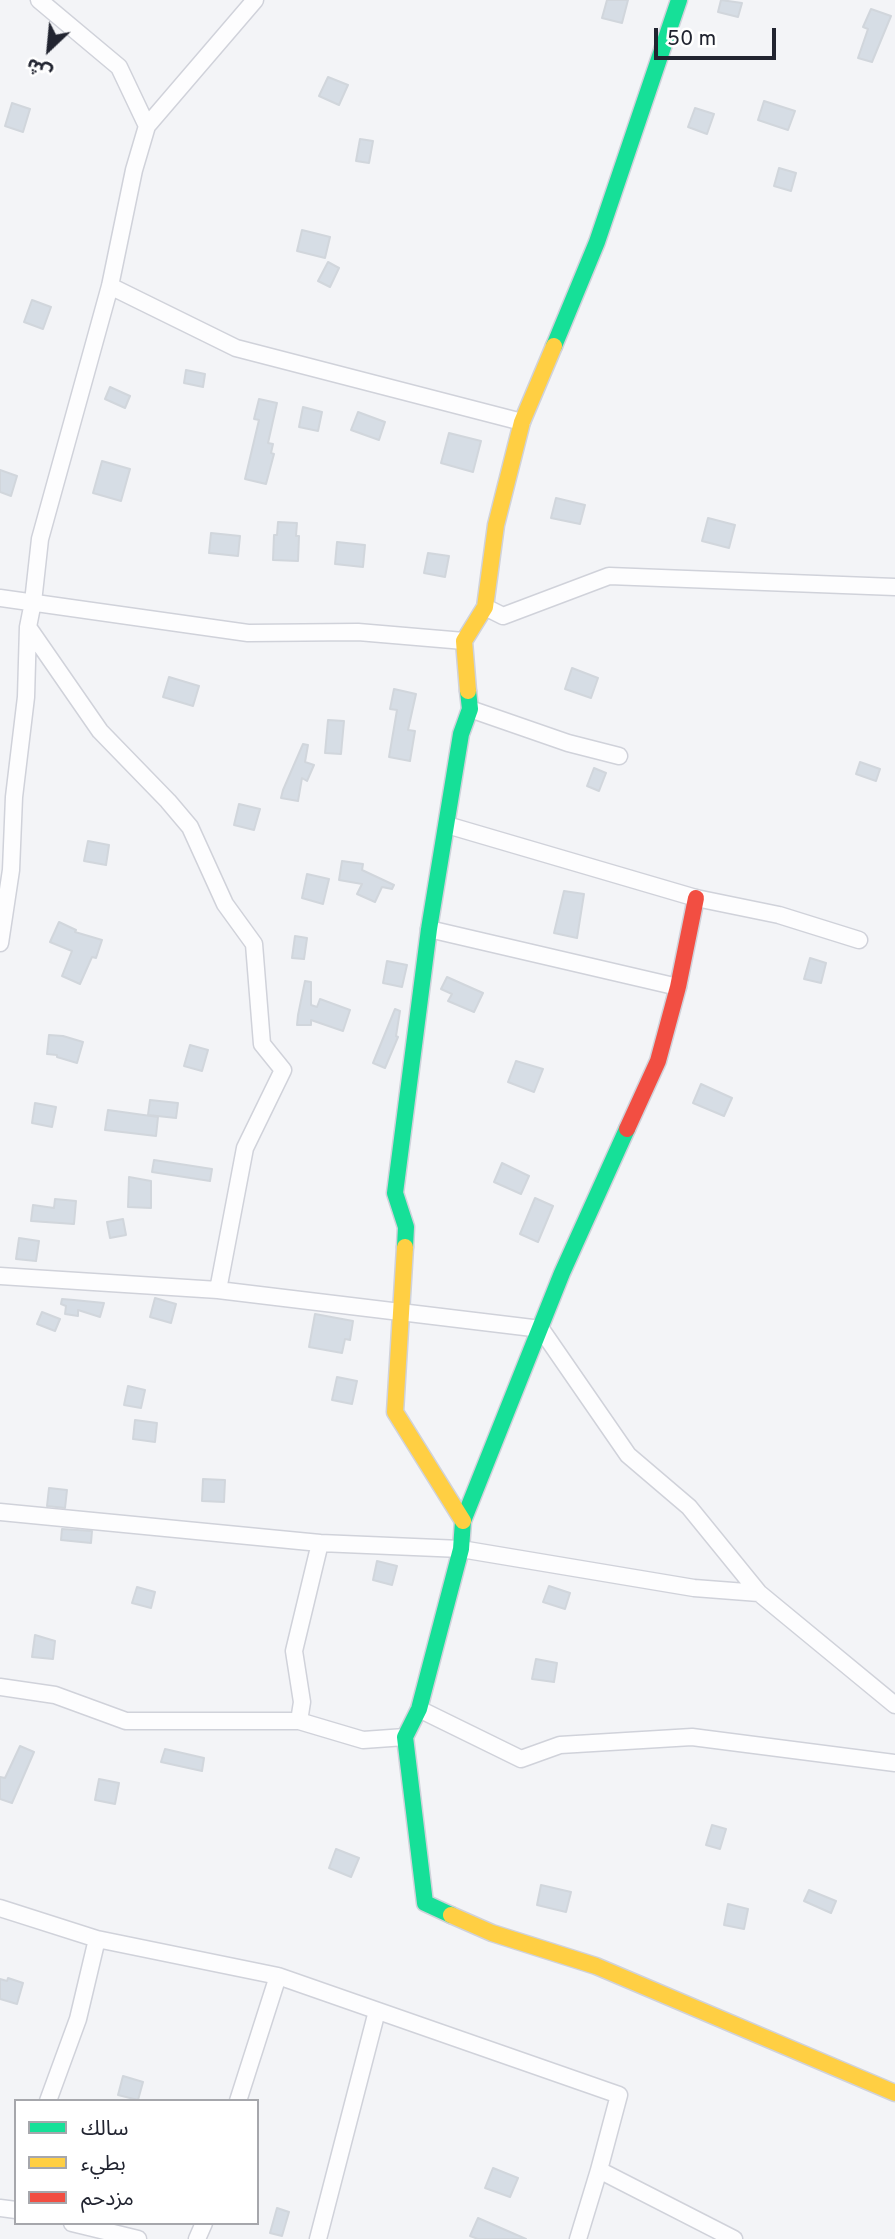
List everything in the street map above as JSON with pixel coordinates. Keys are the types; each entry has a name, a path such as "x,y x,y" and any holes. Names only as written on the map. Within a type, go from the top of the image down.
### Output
{"street":[{"path":"39,0 119,67 147,126"},
{"path":"0,943 11,870 14,797 26,697 28,627 40,539 110,286 134,170 147,126 255,0"},
{"path":"463,1521 395,1412 407,1227 394,1193 429,929 461,734 470,709 464,641 485,607 496,525 522,422 597,242 679,0"},
{"path":"110,286 236,348 522,422"},
{"path":"485,607 503,616 608,576 895,587"},
{"path":"0,598 248,633 358,632 464,641"},
{"path":"28,627 100,731 190,827 225,904 254,944 262,1044 283,1070 245,1148 218,1290"},
{"path":"470,709 568,743 619,756"},
{"path":"447,825 696,898 779,915 859,940"},
{"path":"696,898 678,987 657,1061 562,1273 463,1521 461,1549 419,1709 405,1737 425,1903 492,1933 596,1966 895,2093"},
{"path":"429,929 678,987"},
{"path":"0,1276 218,1290 541,1329 628,1455 689,1507 759,1593 895,1705"},
{"path":"0,1512 320,1544 461,1549 694,1588 759,1593"},
{"path":"299,1721 302,1702 294,1651 320,1544"},
{"path":"0,1687 55,1695 126,1721 299,1721 363,1740 405,1737"},
{"path":"419,1709 521,1759 560,1745 692,1737 895,1763"},
{"path":"0,1908 97,1939 278,1976 619,2095 578,2239"},
{"path":"49,2099 78,2019 97,1939"},
{"path":"239,2099 278,1976"},
{"path":"318,2239 377,2011"},
{"path":"599,2170 734,2239"},
{"path":"80,2225 138,2239"}],"building":[{"path":"607,0 628,0 622,23 602,18"},
{"path":"721,0 742,3 738,17 718,12"},
{"path":"871,9 891,16 872,62 858,58 868,29 863,27"},
{"path":"328,77 348,85 339,105 319,96"},
{"path":"764,101 795,111 788,130 758,120"},
{"path":"12,103 30,109 23,132 5,126"},
{"path":"695,108 714,114 707,134 688,127"},
{"path":"360,139 373,141 369,163 356,161"},
{"path":"779,168 796,173 791,191 774,186"},
{"path":"302,230 330,237 325,258 297,251"},
{"path":"328,262 339,268 330,287 318,281"},
{"path":"32,300 51,307 43,329 24,322"},
{"path":"186,370 205,374 203,387 184,383"},
{"path":"110,387 130,396 125,408 105,399"},
{"path":"259,399 277,403 268,443 273,444 271,453 274,454 266,484 245,479 259,420 254,419"},
{"path":"303,407 322,412 318,431 299,427"},
{"path":"358,412 385,422 379,440 351,430"},
{"path":"449,433 481,441 473,472 441,463"},
{"path":"102,461 130,469 121,501 93,493"},
{"path":"0,470 17,476 11,496 0,492"},
{"path":"556,498 585,505 580,524 551,518"},
{"path":"708,518 735,525 729,548 702,541"},
{"path":"278,522 297,523 298,561 273,560 274,535 277,535"},
{"path":"211,533 240,536 238,556 209,553"},
{"path":"337,542 365,545 363,567 335,564"},
{"path":"428,553 449,556 445,577 424,573"},
{"path":"572,668 598,678 591,698 565,689"},
{"path":"169,677 199,686 193,706 163,697"},
{"path":"394,689 416,694 408,730 415,731 410,761 389,757 397,710 390,709"},
{"path":"328,720 344,721 341,754 325,753"},
{"path":"303,744 308,745 305,762 314,765 307,781 302,778 298,801 281,798 283,790"},
{"path":"860,762 880,769 876,781 856,774"},
{"path":"594,768 606,773 599,791 587,786"},
{"path":"239,804 260,809 254,830 234,825"},
{"path":"88,841 109,845 106,865 84,861"},
{"path":"342,861 363,864 362,870 394,885 392,889 382,887 375,902 357,894 362,884 339,880"},
{"path":"307,874 329,879 323,904 302,898"},
{"path":"564,891 584,894 577,938 554,933"},
{"path":"59,922 76,930 75,932 102,940 96,958 92,957 80,984 62,976 72,951 50,942"},
{"path":"295,936 307,938 304,959 292,958"},
{"path":"810,958 826,963 821,983 804,979"},
{"path":"387,961 407,965 402,987 383,983"},
{"path":"447,977 483,993 474,1012 448,1001 452,994 441,989"},
{"path":"305,981 311,982 311,1005 317,1007 320,999 350,1010 343,1031 311,1020 311,1025 297,1025"},
{"path":"395,1009 400,1011 398,1037 385,1068 373,1063"},
{"path":"49,1035 83,1042 77,1063 47,1054"},
{"path":"190,1045 208,1050 202,1071 184,1066"},
{"path":"516,1061 543,1069 534,1092 508,1082"},
{"path":"701,1084 732,1098 724,1116 693,1103"},
{"path":"150,1100 178,1103 176,1118 148,1115"},
{"path":"35,1103 56,1107 52,1127 32,1123"},
{"path":"108,1110 158,1117 156,1136 105,1130"},
{"path":"154,1160 212,1169 210,1181 152,1172"},
{"path":"502,1163 529,1176 521,1194 494,1182"},
{"path":"129,1177 151,1181 151,1208 128,1207"},
{"path":"535,1198 553,1206 538,1242 520,1234"},
{"path":"55,1199 76,1201 74,1224 31,1221 33,1205 54,1208"},
{"path":"123,1219 126,1235 110,1238 107,1222"},
{"path":"19,1238 39,1241 36,1261 16,1259"},
{"path":"155,1298 176,1304 171,1323 150,1317"},
{"path":"62,1299 104,1303 100,1317 78,1310 78,1316 65,1314 66,1306 61,1304"},
{"path":"42,1312 60,1319 55,1331 37,1324"},
{"path":"315,1314 353,1321 350,1340 345,1339 342,1353 309,1347"},
{"path":"337,1377 357,1381 352,1404 332,1400"},
{"path":"128,1386 145,1390 141,1408 124,1405"},
{"path":"135,1420 157,1423 155,1442 133,1439"},
{"path":"203,1479 225,1480 224,1502 202,1501"},
{"path":"49,1488 67,1490 65,1508 47,1506"},
{"path":"62,1529 92,1531 91,1543 61,1540"},
{"path":"377,1561 397,1566 392,1585 373,1580"},
{"path":"549,1586 570,1593 565,1609 543,1602"},
{"path":"137,1587 155,1592 151,1608 132,1603"},
{"path":"35,1635 55,1641 53,1659 32,1657"},
{"path":"536,1659 557,1663 554,1682 532,1679"},
{"path":"20,1746 34,1752 12,1803 0,1799 0,1777 5,1778"},
{"path":"165,1749 204,1758 202,1771 161,1762"},
{"path":"99,1779 119,1783 115,1804 95,1800"},
{"path":"712,1825 726,1829 720,1849 706,1845"},
{"path":"336,1849 359,1858 351,1877 329,1868"},
{"path":"541,1885 571,1892 566,1912 537,1905"},
{"path":"809,1890 836,1901 831,1913 804,1901"},
{"path":"728,1904 748,1909 744,1929 724,1925"},
{"path":"8,1978 23,1983 17,2004 0,1999 0,1979 7,1981"},
{"path":"123,2076 143,2082 138,2099 118,2095"},
{"path":"493,2168 518,2178 510,2197 485,2188"},
{"path":"277,2208 289,2212 282,2236 270,2233"},
{"path":"478,2218 526,2239 478,2239 470,2236"}],"traffic: fast":[{"path":"554,346 597,242 679,0"},
{"path":"405,1247 406,1227 395,1193 429,929 461,734 470,709 468,691"},
{"path":"451,1915 425,1903 405,1737 419,1709 461,1549 463,1521 562,1273 627,1129"}],"traffic: slow":[{"path":"468,691 464,641 485,607 496,525 522,422 554,346"},
{"path":"405,1247 395,1412 463,1521"},
{"path":"451,1915 492,1933 596,1966 895,2093"}],"traffic: jam":[{"path":"627,1129 658,1061 678,987 696,898"}]}
